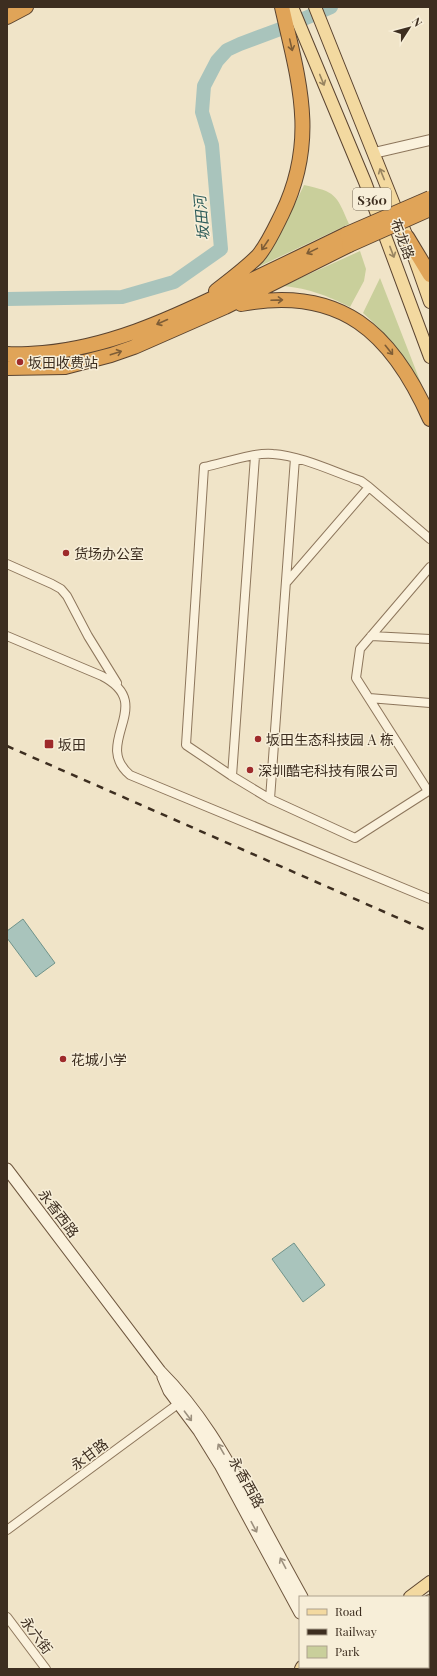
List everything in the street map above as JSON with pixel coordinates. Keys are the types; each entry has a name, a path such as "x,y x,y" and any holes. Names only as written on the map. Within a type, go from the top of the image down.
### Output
{"highway":[{"path":"7,17 26,7"},
{"path":"198,306 258,255 273,233 294,185 303,140 303,117 295,63 282,7"},
{"path":"7,368 65,367 111,355 154,339 225,307 348,240 430,198"},
{"path":"7,354 17,355 63,351 103,342 140,331 348,240 430,208"},
{"path":"407,237 430,275"},
{"path":"225,307 256,301 281,299 302,301 322,305 345,314 362,323 376,335 407,374 430,419"}],"main road":[{"name":"布龙路","path":"292,7 365,182 430,357"},
{"name":"布龙路","path":"315,7 407,237 430,302"},
{"name":"永香西路","path":"7,1169 222,1451 301,1596"},
{"name":"永香西路","path":"182,1400 220,1465 299,1611"},
{"path":"411,1596 430,1582"},
{"path":"338,1669 342,1668"}],"street":[{"path":"374,153 430,140"},
{"path":"430,539 369,487 361,482 295,458 273,454 255,456 204,467 186,745 232,776 270,799 355,838 429,790 356,678 360,648 430,567"},
{"path":"232,776 255,456"},
{"path":"270,799 295,458"},
{"path":"286,583 369,487"},
{"path":"7,564 52,584 67,596 125,700 125,713 116,742 116,752 118,762 130,775 430,899"},
{"path":"7,636 102,676 112,681 120,689"},
{"path":"370,636 430,639"},
{"path":"369,698 430,703"},
{"name":"永甘路","path":"7,1530 182,1400"},
{"name":"永六街","path":"7,1617 46,1669"}],"green space":[{"path":"304,185 323,190 334,196 341,206 349,224 256,268 277,238"},
{"path":"360,251 366,269 364,281 350,307 318,293 283,286"},
{"path":"380,278 422,386 395,347 363,313"}],"water":[{"path":"23,919 55,963 36,977 7,938 7,931"},
{"path":"294,1243 325,1285 303,1302 272,1259"}],"waterway":[{"name":"坂田河","path":"292,24 331,7"},
{"name":"坂田河","path":"7,299 122,297 174,282 221,249 212,145 202,112 204,86 217,61 227,50 283,28"}],"railway":[{"path":"7,746 430,932"}],"place":[{"name":"坂田收费站","path":"20,362"},
{"name":"货场办公室","path":"66,553"},
{"name":"坂田生态科技园 A 栋","path":"258,739"},
{"name":"坂田","path":"49,744"},
{"name":"深圳酷宅科技有限公司","path":"250,770"},
{"name":"花城小学","path":"63,1059"}]}
